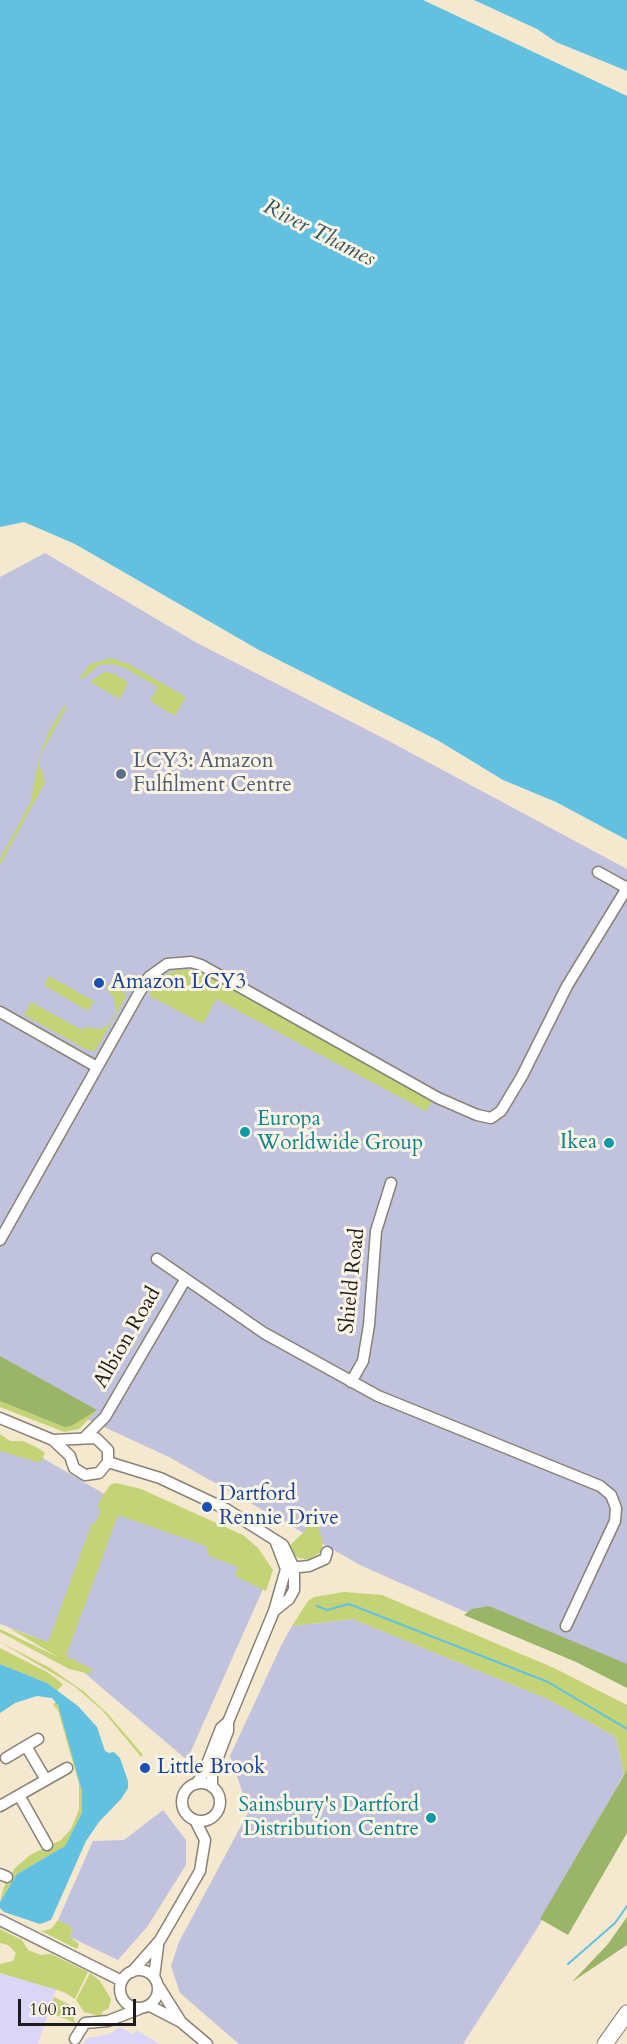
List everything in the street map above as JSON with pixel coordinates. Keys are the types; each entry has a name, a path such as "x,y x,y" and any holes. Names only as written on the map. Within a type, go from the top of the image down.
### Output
{"highway":[{"path":"605,2044 627,2013"}],"street":[{"path":"0,1240 149,977 167,964 191,962 222,975 438,1098 477,1115 491,1118 501,1111 567,986 627,888 597,872"},
{"path":"0,1012 97,1067"},
{"name":"Shield Road","path":"351,1383 363,1361 369,1325 376,1231 392,1183"},
{"path":"157,1259 184,1280 264,1333 351,1383 386,1400 600,1486 611,1495 616,1508 615,1521 566,1626"},
{"name":"Albion Road","path":"81,1439 105,1417 184,1280"},
{"name":"Albion Road","path":"105,1417 105,1445"},
{"path":"0,1419 53,1440 70,1456 74,1468 85,1475 99,1473 108,1462 105,1445 96,1438 53,1440"},
{"path":"70,1456 81,1439"},
{"path":"108,1462 160,1478 226,1509 275,1539 286,1551 294,1590 289,1599 274,1611 228,1722 228,1731 212,1773 212,1786 220,1798 218,1810 205,1840 200,1871 160,1940 122,1981 119,2010 112,2019"},
{"path":"290,1568 309,1566 325,1559 327,1552"},
{"path":"205,1840 195,1820 185,1812 182,1800 187,1790 203,1774 221,1728 228,1722"},
{"path":"2,1759 38,1739"},
{"path":"26,1746 46,1780"},
{"path":"0,1806 20,1797 67,1768"},
{"path":"195,1784 212,1786"},
{"path":"20,1797 47,1845"},
{"path":"195,1820 202,1821 214,1816"},
{"path":"0,1920 122,1981"},
{"path":"75,2040 85,2023 112,2019 144,2007 157,1998 154,1965 160,1940"},
{"path":"132,1972 144,1971 156,1982 181,2022 207,2044"},
{"path":"122,1997 129,2006 144,2007 181,2022"}],"shaded area":[{"path":"45,553 197,643 385,739 627,869 627,1670 516,1619 475,1616 362,1566 169,1457 0,1379 0,577"},
{"path":"0,1443 22,1446 113,1499 271,1571 187,1760 48,1642 0,1624"},
{"path":"353,1619 550,1700 616,1737 624,1774 538,1927 463,2044 239,2044 180,1993 171,1966 179,1942 249,1811 230,1756 281,1646 292,1626"},
{"path":"163,1810 186,1840 186,1865 147,1927 118,1960 70,1937 73,1928 58,1920 93,1841 124,1840"},
{"path":"0,1973 56,1989 38,2044 0,2044"},
{"path":"120,2027 133,2034 136,2030 160,2044 83,2044 87,2038 110,2034"}],"green space":[{"path":"111,658 129,664 186,697 175,716 150,701 158,687 125,668 113,664 100,665 82,679 79,678 90,664"},
{"path":"104,672 126,680 127,685 120,699 90,682"},
{"path":"64,706 67,707 40,756 39,767 44,775 42,779 46,781 0,865 0,859 31,801 39,756 48,733"},
{"path":"177,970 195,970 433,1100 426,1111 216,999 203,1024 148,995 162,976"},
{"path":"49,976 94,1001 88,1011 44,985"},
{"path":"108,984 126,994 126,997 95,1051 87,1050 24,1015 31,1002 82,1030 84,1027 101,1029 109,1024 116,1012 114,998 106,988"},
{"path":"0,1356 97,1410 71,1426 64,1427 0,1401"},
{"path":"0,1401 64,1427 97,1410 79,1429 64,1432 0,1407"},
{"path":"0,1434 10,1441 23,1441 45,1453 40,1463 0,1451"},
{"path":"116,1483 141,1489 243,1535 258,1548 273,1570 266,1591 235,1576 238,1567 209,1556 206,1546 118,1515 66,1656 92,1669 90,1674 69,1669 0,1632 0,1629 58,1657 9,1628 48,1642 92,1523 95,1524 101,1510 97,1508 101,1498 110,1485"},
{"path":"306,1515 317,1523 323,1541 321,1552 308,1560 296,1557 288,1547 305,1531"},
{"path":"344,1592 382,1595 554,1668 627,1705 627,1771 624,1774 616,1737 550,1700 353,1619 292,1626 308,1601 314,1597"},
{"path":"489,1606 627,1664 627,1688 576,1662 464,1615 472,1609"},
{"path":"0,1642 50,1668 83,1691 108,1714 143,1755 141,1757 103,1711 74,1686"},
{"path":"0,1648 47,1672 63,1684 57,1691 47,1683 0,1664"},
{"path":"56,1701 65,1722 82,1791 83,1813 65,1846 17,1874 0,1902 3,1889 15,1868 30,1855 61,1840 71,1829 79,1810 79,1784 58,1710 53,1705"},
{"path":"627,1770 627,1833 568,1935 540,1919"},
{"path":"627,1917 627,1945 572,1982 608,1944"},
{"path":"58,1920 73,1928 70,1937 79,1944 77,1949 41,1931 51,1929"},
{"path":"0,1929 22,1940 28,1950 41,1955 51,1954 88,1972 75,1999 64,1992 0,1973 0,1964 13,1961 16,1953 8,1945 0,1943"},
{"path":"90,1973 100,1981 111,1999 109,2008 102,2012 103,2017 84,2012 76,2000"},
{"path":"54,1997 70,2005 75,2023 49,2012"}],"water":[{"name":"River Thames","path":"0,0 627,0 627,840 556,802 503,780 439,741 259,650 75,544 24,522 0,527"},
{"path":"0,1664 47,1683 78,1706 97,1727 105,1751 114,1752 120,1758 128,1781 128,1788 121,1799 99,1822 86,1841 51,1920 40,1924 4,1912 0,1908 0,1902 17,1874 65,1846 82,1813 82,1791 58,1705 52,1698 37,1696 15,1703 0,1713"}],"pier":[{"path":"423,0 474,0 537,29 556,42 627,71 627,96"}],"waterway":[{"path":"317,1606 327,1610 349,1604 548,1682 627,1729"},
{"path":"568,1964 615,1923 627,1906"}],"place":[{"name":"LCY3: Amazon Fulfilment Centre","path":"121,774"},
{"name":"Amazon LCY3","path":"99,983"},
{"name":"Europa Worldwide Group","path":"245,1132"},
{"name":"Ikea","path":"609,1143"},
{"name":"Dartford Rennie Drive","path":"207,1507"},
{"name":"Little Brook","path":"145,1768"},
{"name":"Sainsbury's Dartford Distribution Centre","path":"431,1818"}]}
